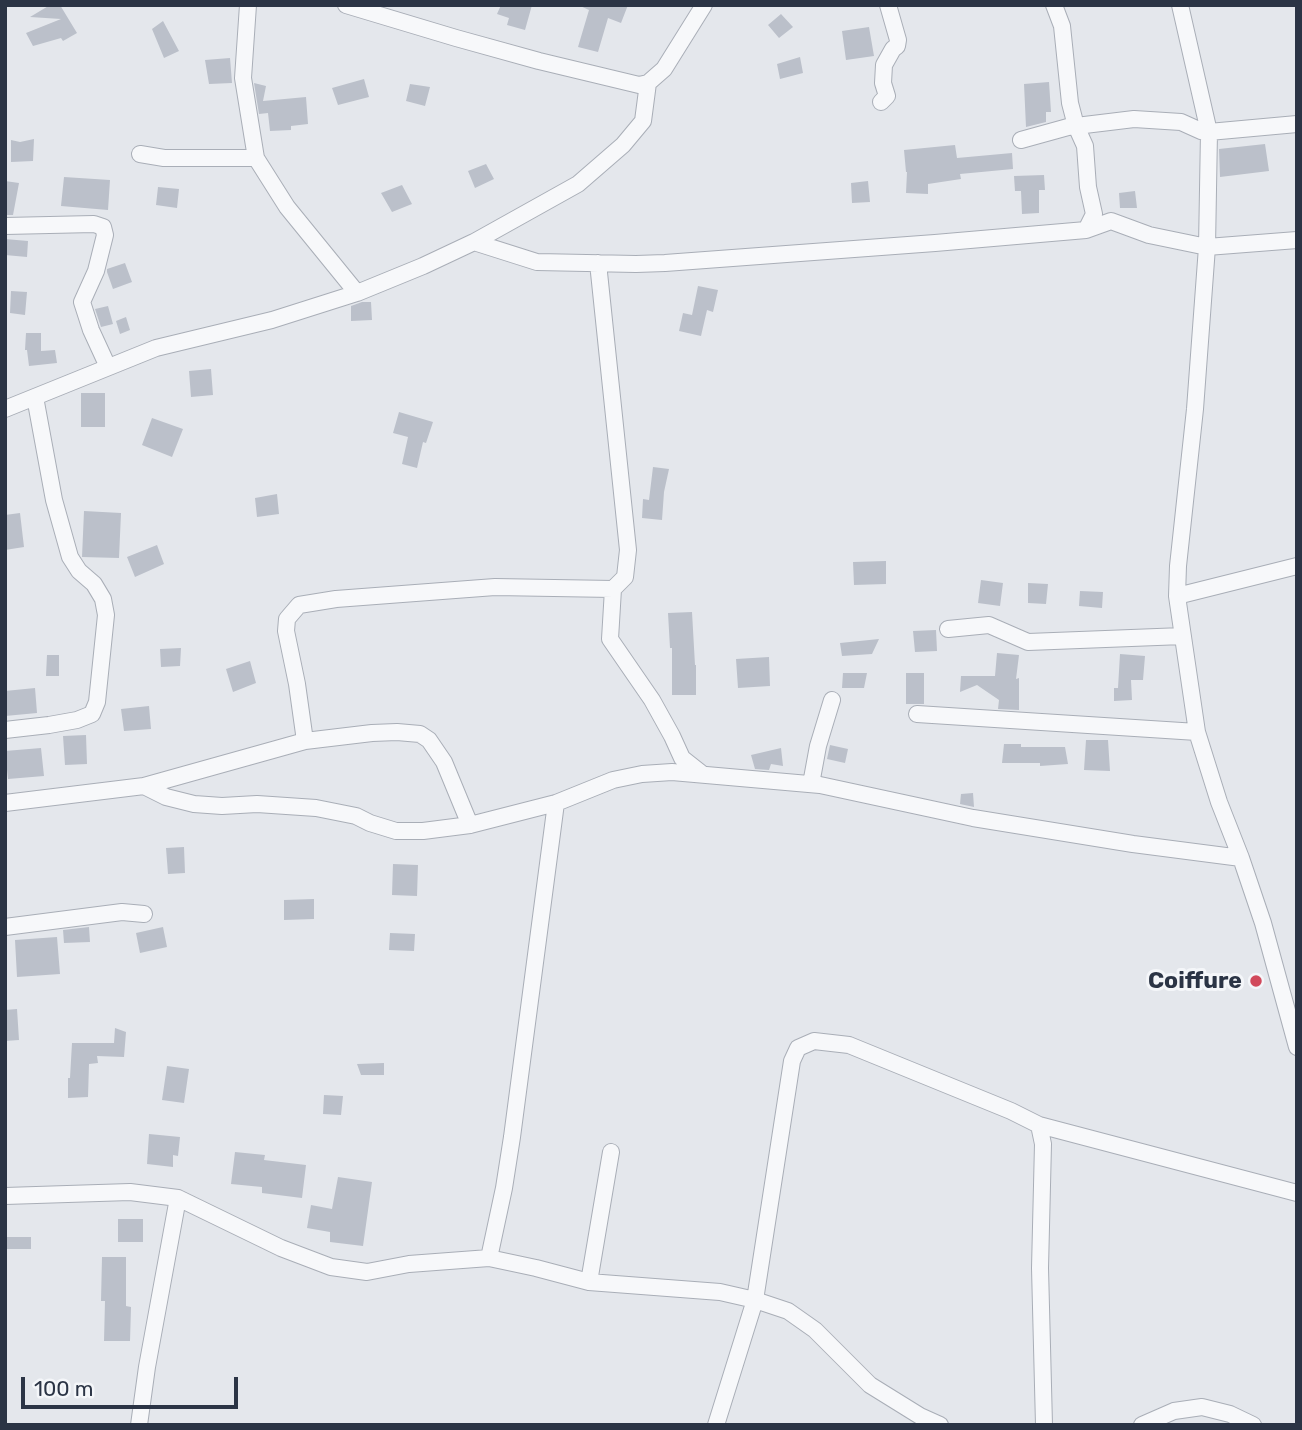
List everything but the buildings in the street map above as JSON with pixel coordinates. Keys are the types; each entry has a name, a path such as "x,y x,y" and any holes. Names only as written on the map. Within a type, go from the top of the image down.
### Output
{"street":[{"path":"248,5 243,78 256,158 287,207 358,293"},
{"path":"346,5 539,61 639,85 648,83 664,69 704,5"},
{"path":"881,102 887,96 883,83 884,65 893,49 898,46 888,5"},
{"path":"1054,5 1062,26 1070,103 1085,146 1088,187 1094,214 1086,230"},
{"path":"1180,5 1209,132 1207,247 1177,596 1197,732 1263,923 1297,1047"},
{"path":"5,409 156,348 272,320 358,293 474,242 578,184 623,145 643,121 648,83"},
{"path":"1021,140 1076,126 1134,120 1181,122 1209,132 1297,124"},
{"path":"140,154 164,158 256,158"},
{"path":"474,242 537,262 665,263 1086,230 1111,221 1149,235 1207,247 1297,240"},
{"path":"5,226 94,224 103,227 106,235 96,271 82,302 108,367"},
{"path":"598,263 628,550 625,577 613,589 610,639 652,700 682,758 702,774"},
{"path":"5,730 77,720 92,714 97,702 106,615 103,599 94,584 79,571 70,557 54,500 35,397"},
{"path":"1177,596 1297,566"},
{"path":"305,741 286,631 287,619 299,605 336,599 495,587 613,589"},
{"path":"948,629 989,625 1028,642 1183,636"},
{"path":"811,784 818,746 832,700"},
{"path":"917,714 1197,732"},
{"path":"5,803 144,786 305,741 397,732 420,734 429,740 444,762 470,825"},
{"path":"144,786 166,797 194,804 316,808 356,817 396,831 423,831 470,825 556,803 613,780 672,772 811,784 973,818 1241,858"},
{"path":"489,1258 512,1137 556,803"},
{"path":"5,927 110,913 144,914"},
{"path":"716,1425 755,1300 792,1061 799,1048 814,1041 849,1045 1039,1125 1297,1193"},
{"path":"1039,1125 1043,1144 1040,1268 1044,1425"},
{"path":"589,1282 611,1152"},
{"path":"5,1196 130,1192 178,1198 281,1248 331,1266 367,1272 409,1264 489,1258 589,1282 720,1292 755,1300 788,1311 815,1330 870,1385 920,1416 940,1425"},
{"path":"139,1425 178,1198"},
{"path":"1142,1425 1174,1411 1202,1407 1230,1414 1252,1425"}],"place":[{"name":"Coiffure","path":"1256,981"}]}
